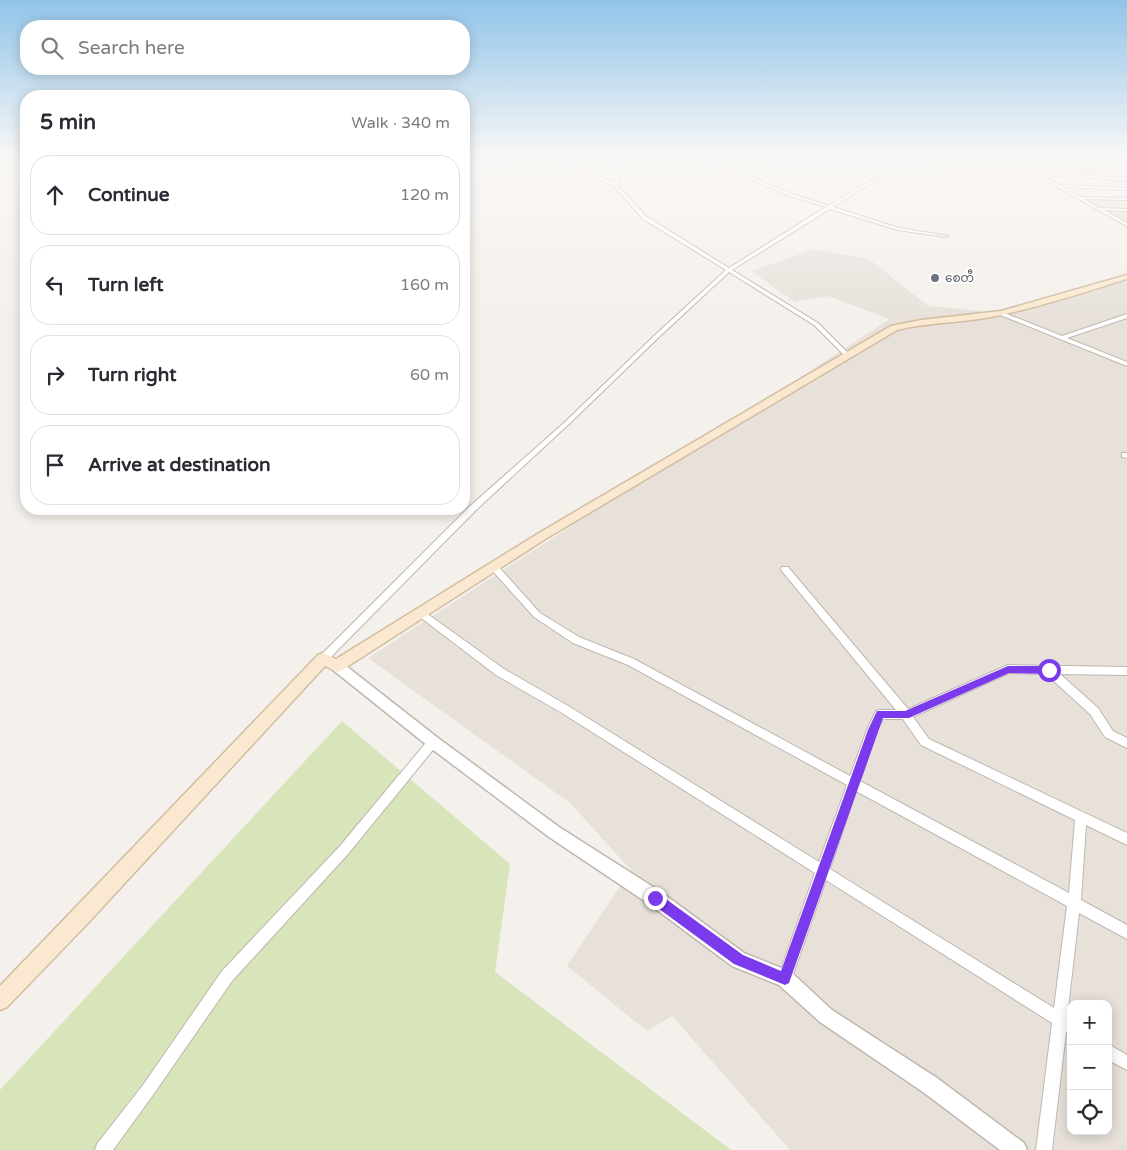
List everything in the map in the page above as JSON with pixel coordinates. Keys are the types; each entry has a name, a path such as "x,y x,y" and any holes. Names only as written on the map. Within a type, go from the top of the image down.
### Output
{"main road":[{"path":"0,1000 169,825 253,731 330,663 419,612 637,478 894,328 910,324 1000,314 1127,277"}],"street":[{"path":"639,212 645,218 816,324 848,356"},
{"path":"470,511 567,423 729,270 821,212"},
{"path":"848,212 898,228 946,236"},
{"path":"1103,212 1125,223"},
{"path":"1000,314 1127,364"},
{"path":"1062,338 1127,316"},
{"path":"1115,359 1127,354"},
{"path":"466,515 330,663 554,832 655,898 738,960 785,978 826,1016 930,1085 1017,1150"},
{"path":"493,566 537,615 576,640 631,662 1127,932"},
{"path":"785,569 906,715 925,742 1127,839"},
{"path":"419,612 500,672 566,710 1065,1024"},
{"path":"785,978 880,714 906,715 1008,669 1127,671"},
{"path":"1049,670 1094,711 1109,734 1127,743"},
{"path":"103,1150 148,1090 227,976 344,850 433,742"},
{"path":"1044,1150 1065,1024 1081,817"},
{"path":"1112,1053 1127,1062"}],"shaded area":[{"path":"1098,212 1127,212 1127,228"},
{"path":"814,249 869,259 928,306 992,312 1127,273 1127,1150 790,1150 672,1016 647,1031 567,966 631,870 570,803 368,658 890,319 828,296 795,302 751,271"}],"green space":[{"path":"342,721 510,864 495,972 731,1150 0,1150 0,1090"}],"place":[{"name":"စေတီ","path":"935,278"}],"route":[{"path":"655,898 738,960 785,978 872,730 880,714 906,715 1008,669 1049,670"}]}
